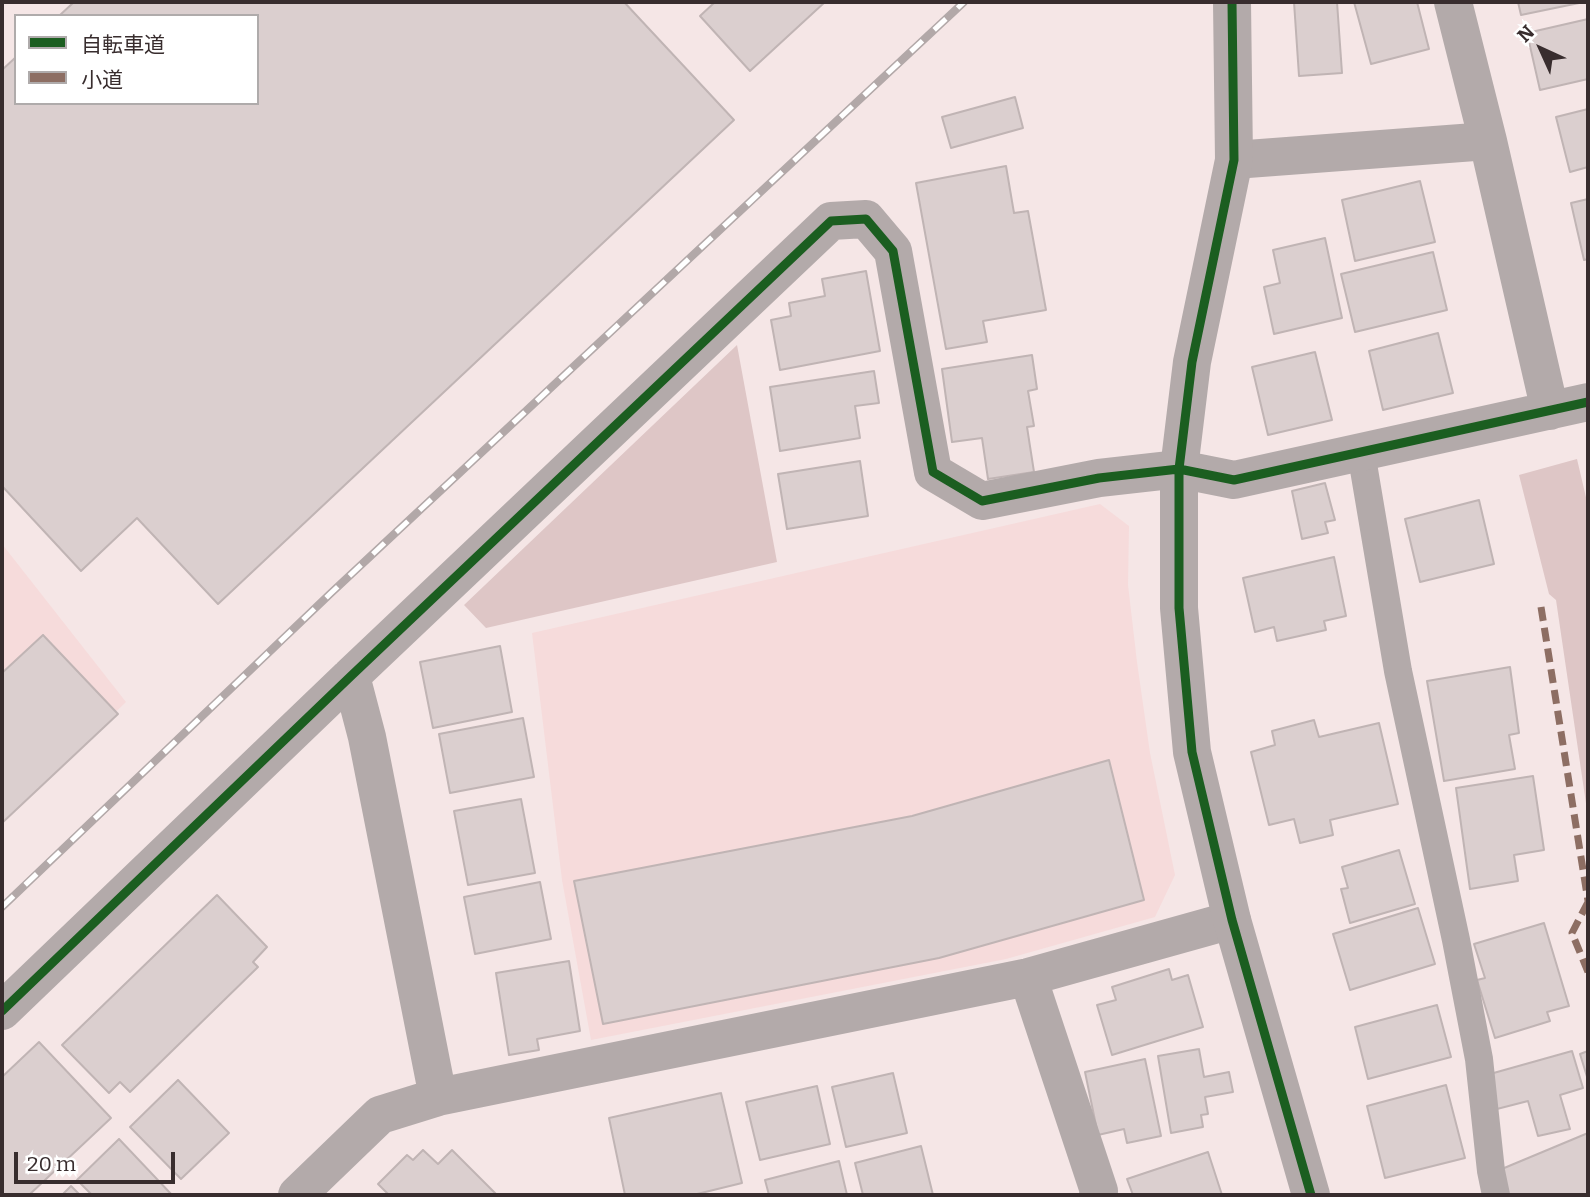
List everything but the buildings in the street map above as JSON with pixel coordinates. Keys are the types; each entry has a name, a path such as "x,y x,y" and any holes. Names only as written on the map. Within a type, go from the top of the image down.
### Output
{"street":[{"path":"1232,2 1234,160 1192,362 1179,469 1179,608 1192,752 1232,920 1311,1195"},
{"path":"1453,2 1550,411"},
{"path":"1234,160 1488,141"},
{"path":"2,1011 831,221 866,219 893,251 933,472 982,501 1099,478 1179,469 1234,481 1588,402"},
{"path":"351,676 369,750 438,1097"},
{"path":"297,1195 380,1115 438,1097 1028,977 1232,920"},
{"path":"1028,977 1100,1191 1098,1195"}],"lane":[{"path":"1361,452 1398,671 1454,927 1479,1059 1496,1195"}],"shaded area":[{"path":"737,345 777,562 486,628 464,605"},
{"path":"1577,459 1588,506 1588,817 1556,600 1549,594 1519,475"},
{"path":"1100,504 1129,526 1128,585 1137,662 1150,753 1175,875 1155,917 1006,959 591,1040 562,880 532,633"},
{"path":"2,544 126,702 2,822"}],"railway":[{"path":"2,907 331,593 964,2"}],"marked path":[{"path":"1541,607 1588,901"},
{"path":"1588,902 1572,933 1588,972"}],"cycle path":[{"path":"1232,2 1234,160 1192,362 1179,469 1179,608 1192,752 1232,920 1311,1195"},
{"path":"2,1011 831,221 866,219 893,251 933,472 982,501 1099,478 1179,469 1234,480 1588,402"}]}
